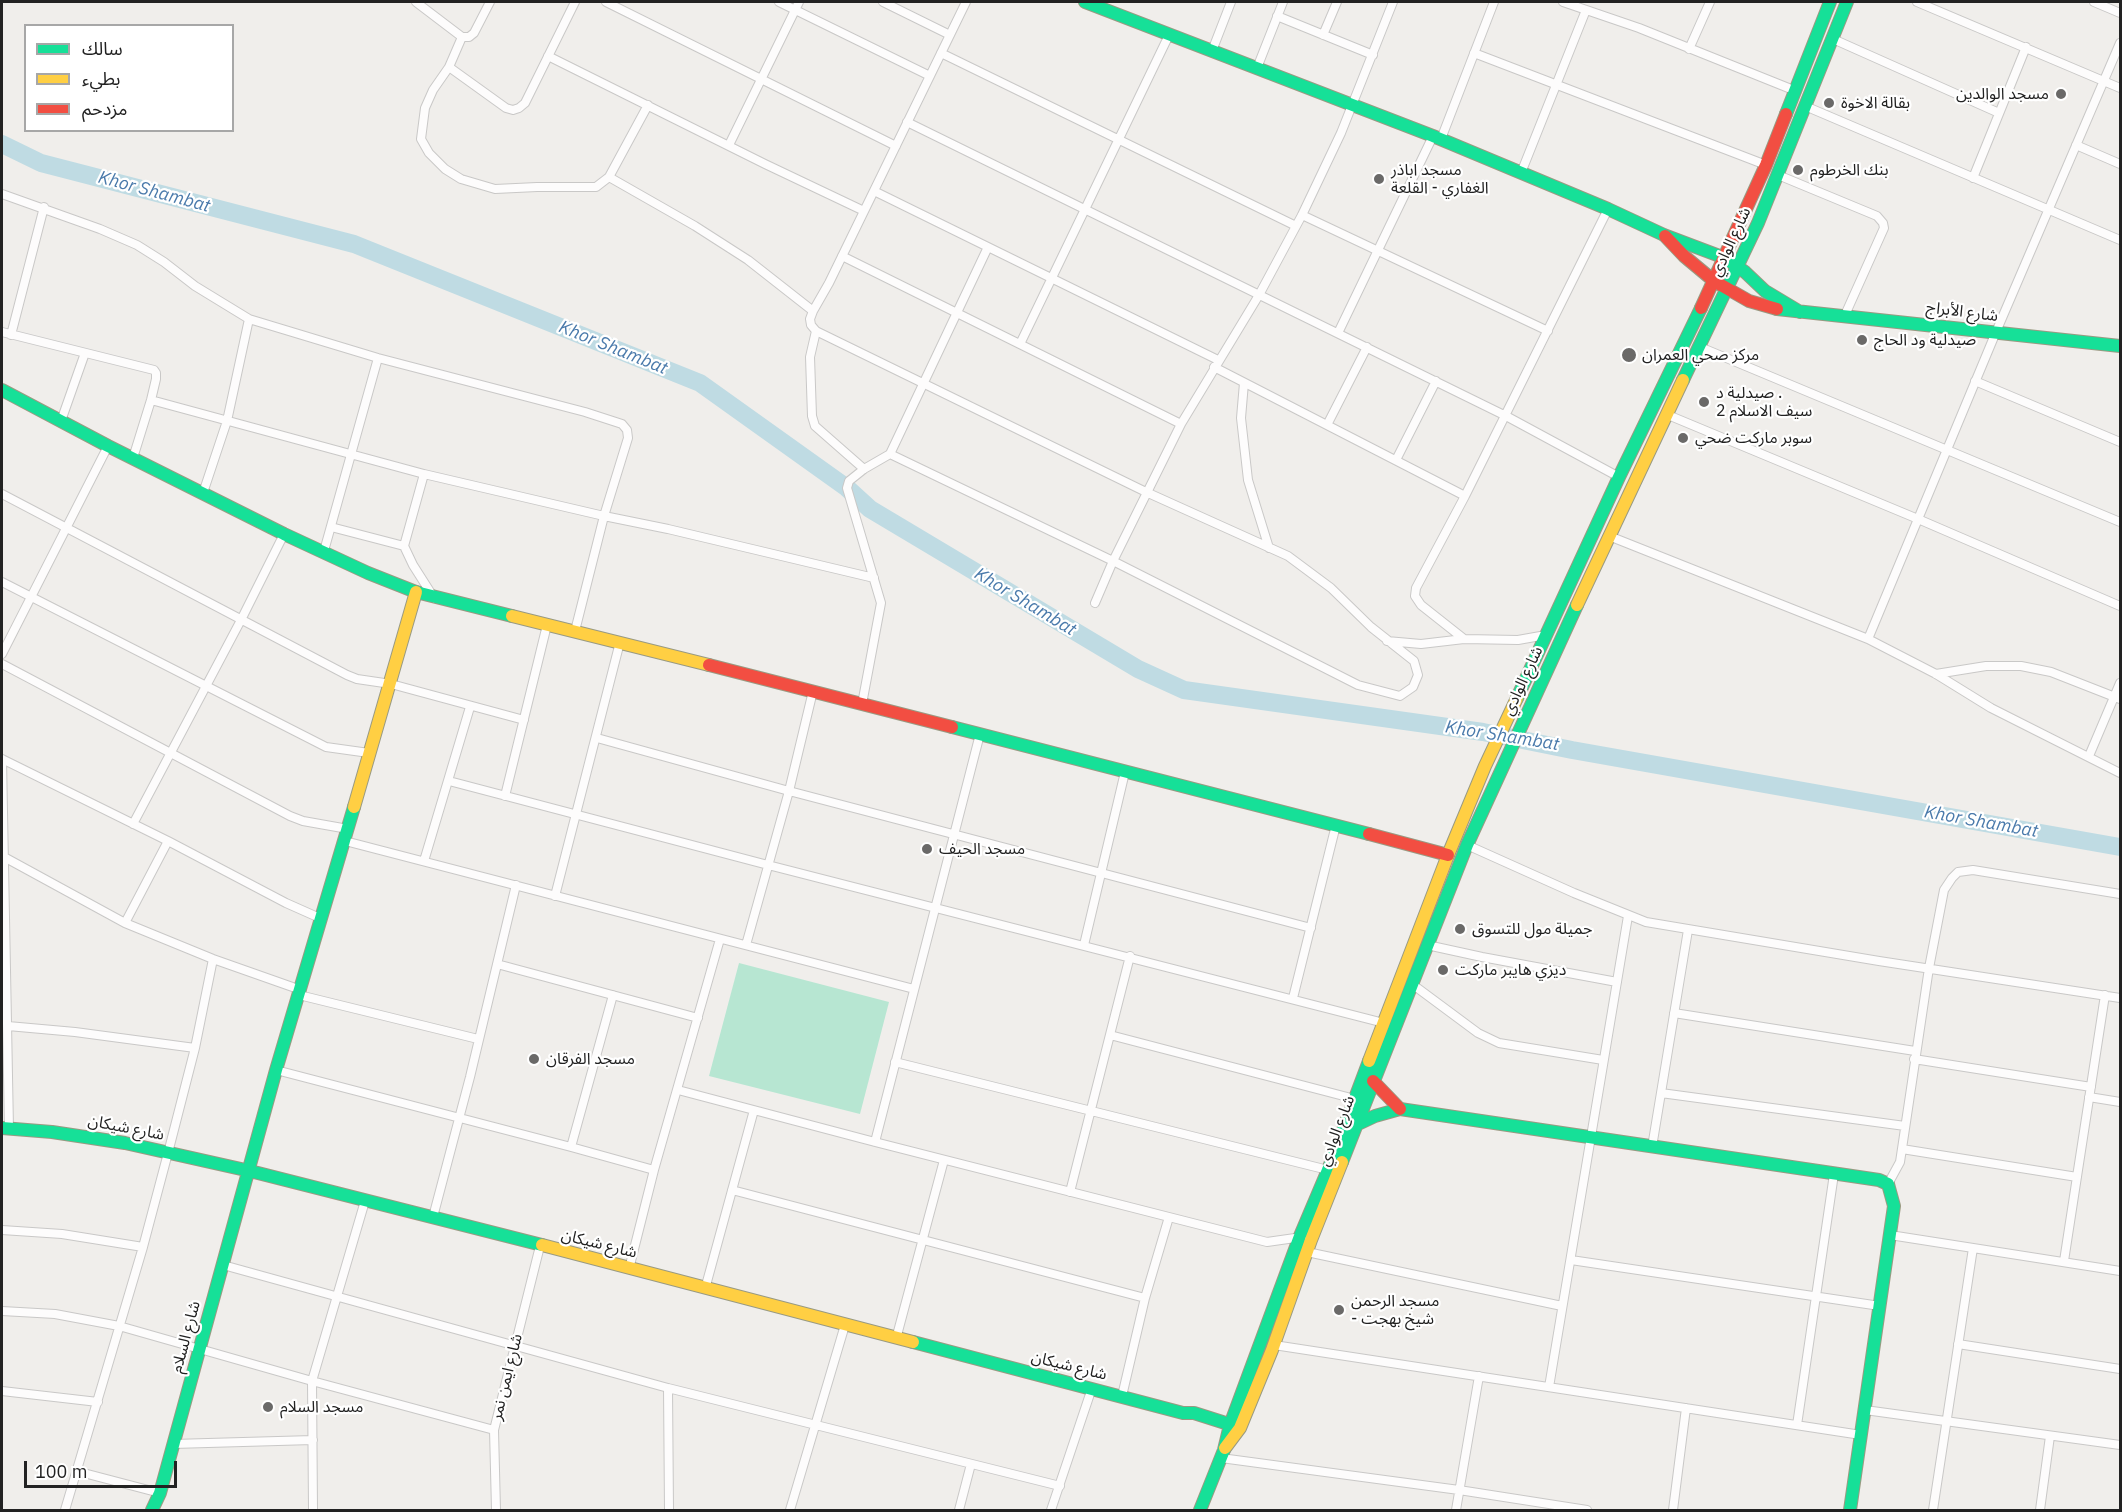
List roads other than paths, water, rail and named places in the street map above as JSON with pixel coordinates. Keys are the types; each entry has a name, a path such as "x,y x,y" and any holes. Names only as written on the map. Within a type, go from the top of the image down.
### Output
{"street":[{"path":"416,2 462,37 469,37 474,33 490,2"},
{"path":"449,68 506,108 513,110 519,108 525,103 575,2"},
{"path":"606,2 896,146"},
{"path":"779,2 797,5 930,76"},
{"path":"883,2 950,35"},
{"path":"890,454 1113,561 1358,685 1400,696 1413,687 1418,675 1414,661 1387,640 1309,570 1288,556 1146,492 816,331 811,325 810,319 813,311 966,2"},
{"path":"1085,2 1437,138 1608,209 1664,235 1725,258 1765,291 1800,312"},
{"path":"1212,51 1230,2"},
{"path":"1257,68 1283,2"},
{"path":"1323,35 1336,2"},
{"path":"1095,603 1146,492 1181,424 1259,295 1302,215 1353,105 1393,2"},
{"path":"1338,333 1437,138 1493,4 1482,2"},
{"path":"1563,2 1689,48 1796,91"},
{"path":"1689,48 1710,2"},
{"name":"شارع الوادي","path":"1234,1430 1306,1238 1328,1170 1448,855 1485,766 1619,477 1725,258 1766,165 1830,2"},
{"name":"شارع الوادي","path":"1200,1510 1222,1454 1274,1345 1307,1252 1306,1238 1358,1124 1467,846 1609,536 1738,267 1778,175 1847,2"},
{"path":"1917,2 2121,88"},
{"path":"2094,2 2121,13"},
{"path":"729,145 797,5"},
{"path":"1521,173 1586,10"},
{"path":"1277,16 1372,55"},
{"path":"1020,344 1169,35"},
{"path":"462,37 449,68 433,90 425,108 421,126 421,139 424,146 445,169 461,179 495,189 596,187 609,177 648,105"},
{"path":"1833,39 1999,113"},
{"path":"1868,639 1975,381 2121,43"},
{"path":"1972,178 2026,47"},
{"path":"1474,52 1766,165"},
{"path":"941,53 1296,226"},
{"path":"548,56 864,211"},
{"path":"1805,106 2121,240"},
{"path":"907,122 1436,381 1619,477"},
{"path":"2076,145 2121,164"},
{"path":"1778,175 1877,216 1883,223 1884,228 1845,315"},
{"path":"609,177 748,260 813,311"},
{"path":"874,191 1052,278 1216,364 1244,383 1466,496"},
{"path":"2,194 44,207 137,245 195,286 249,319 378,358 622,424 627,430 628,438 604,516 575,631"},
{"path":"44,207 6,334 153,370 156,373 156,379 133,458"},
{"path":"1464,639 1420,605 1415,596 1416,588 1466,496 1608,209"},
{"path":"1302,215 1548,332"},
{"name":"شارع الأبراج","path":"1664,235 1684,256 1714,281 1727,290 1760,305 1800,312 2121,346"},
{"path":"862,704 882,603 847,488 849,481 864,469 890,454 988,247"},
{"path":"842,256 1181,424"},
{"path":"203,493 227,421 249,319"},
{"path":"816,331 810,357 812,416 815,426 864,469"},
{"path":"1327,425 1367,347"},
{"path":"1700,347 2121,522"},
{"path":"61,422 85,353"},
{"path":"324,551 378,358"},
{"path":"1396,460 1436,381"},
{"path":"1975,381 2121,442"},
{"path":"1244,383 1241,418 1248,480 1269,548"},
{"path":"2,390 284,534 368,573 416,592 813,691 1448,855"},
{"path":"151,400 424,474 604,516 668,528 874,578"},
{"path":"1668,415 2121,606"},
{"path":"2,654 108,446"},
{"path":"424,474 404,546 413,565 434,597"},
{"path":"2,494 347,675 357,679 391,684 524,720"},
{"path":"331,527 404,546"},
{"path":"133,824 242,620 284,534"},
{"path":"1609,536 1868,639 1936,674 1990,708 2121,773"},
{"path":"2,582 326,747 347,752 369,753"},
{"name":"شارع السلام","path":"152,1510 160,1493 276,1070 347,835 416,592"},
{"path":"505,796 547,625"},
{"path":"1387,640 1421,644 1464,639 1518,640 1546,635"},
{"path":"555,896 620,642"},
{"path":"2,664 303,821 424,861 914,989"},
{"path":"1936,674 1986,666 2021,666 2050,672 2118,697"},
{"path":"2089,756 2118,697 2121,683"},
{"path":"746,945 789,791 813,691"},
{"path":"424,861 470,707"},
{"path":"875,1142 980,734"},
{"path":"597,738 789,791 1311,927"},
{"path":"5,1128 8,1026 4,944 2,759 322,919"},
{"path":"1084,945 1125,772"},
{"path":"449,781 768,866 1130,956 1384,1023"},
{"path":"1293,998 1336,825"},
{"path":"125,923 168,841"},
{"path":"1467,846 1628,916 1688,930 2121,998"},
{"path":"4,858 125,923 300,993 478,1039"},
{"path":"1850,1510 1894,1206 1888,1184 1900,1162 1929,968 1944,890 1958,872 1973,870 2121,894"},
{"path":"433,1217 516,885"},
{"path":"1550,1387 1628,916"},
{"path":"1652,1147 1688,930"},
{"path":"629,1269 654,1170 720,939"},
{"path":"1427,945 1617,982"},
{"path":"1070,1192 1130,956"},
{"path":"65,1510 143,1247 195,1048 213,959"},
{"path":"497,964 698,1018"},
{"path":"1412,984 1490,1039 1511,1046 1603,1060"},
{"path":"571,1147 613,995"},
{"path":"2064,1261 2105,995"},
{"path":"1674,1013 2091,1087"},
{"path":"8,1026 75,1032 195,1048"},
{"path":"1110,1035 1355,1099"},
{"path":"895,1062 1328,1170"},
{"path":"276,1070 654,1170"},
{"path":"1373,1081 1400,1109"},
{"path":"678,1090 1266,1242 1306,1238"},
{"path":"1661,1093 1905,1126"},
{"path":"2089,1097 2121,1102"},
{"path":"1358,1124 1375,1116 1400,1109 1880,1180 1888,1184"},
{"path":"705,1289 753,1110"},
{"name":"شارع شيكان","path":"5,1128 52,1132 125,1143 250,1171 1184,1413 1194,1413 1234,1430"},
{"path":"1902,1149 2077,1177"},
{"path":"896,1339 944,1160"},
{"path":"1797,1425 1834,1174"},
{"path":"732,1190 1145,1298"},
{"path":"313,1510 312,1381 365,1201"},
{"path":"1122,1396 1145,1298 1169,1217"},
{"path":"2,1230 62,1234 143,1247"},
{"path":"1890,1235 2121,1271"},
{"name":"شارع ايمن نمر","path":"496,1510 494,1430 540,1246"},
{"path":"1933,1510 1972,1248"},
{"path":"1307,1252 1562,1306"},
{"path":"1571,1260 1880,1306"},
{"path":"223,1265 668,1388 1060,1486"},
{"path":"2,1311 55,1314 119,1326 494,1430"},
{"path":"790,1510 845,1325"},
{"path":"1958,1344 2121,1369"},
{"path":"1274,1345 1861,1435"},
{"path":"1456,1510 1479,1376"},
{"path":"668,1388 669,1510"},
{"path":"1052,1510 1092,1388"},
{"path":"2,1391 98,1402"},
{"path":"1673,1510 1686,1408"},
{"path":"1865,1410 2121,1445"},
{"path":"2040,1510 2050,1436"},
{"path":"174,1444 313,1440"},
{"path":"1222,1454 1587,1510"},
{"path":"959,1510 971,1464"},
{"path":"76,1471 160,1493"}],"waterway":[{"name":"Khor Shambat","path":"2,144 41,163 354,244 700,383 847,488 870,509 1138,669 1184,690 1483,732 1572,750 2120,847"}],"place":[{"name":"مسجد الوالدين","path":"2061,94"},
{"name":"بقالة الاخوة","path":"1829,103"},
{"name":"بنك الخرطوم","path":"1798,170"},
{"name":"مسجد اباذر الغفاري - القلعة","path":"1379,179"},
{"name":"صيدلية ود الحاج","path":"1862,340"},
{"name":"مركز صحي العمران","path":"1629,355"},
{"name":"صيدلية د . سيف الاسلام 2","path":"1704,402"},
{"name":"سوبر ماركت ضحي","path":"1683,438"},
{"name":"مسجد الحيف","path":"927,849"},
{"name":"جميلة مول للتسوق","path":"1460,929"},
{"name":"ديزي هايبر ماركت","path":"1443,970"},
{"name":"مسجد الفرقان","path":"534,1059"},
{"name":"مسجد الرحمن - شيخ بهجت","path":"1339,1310"},
{"name":"مسجد السلام","path":"268,1407"}]}
